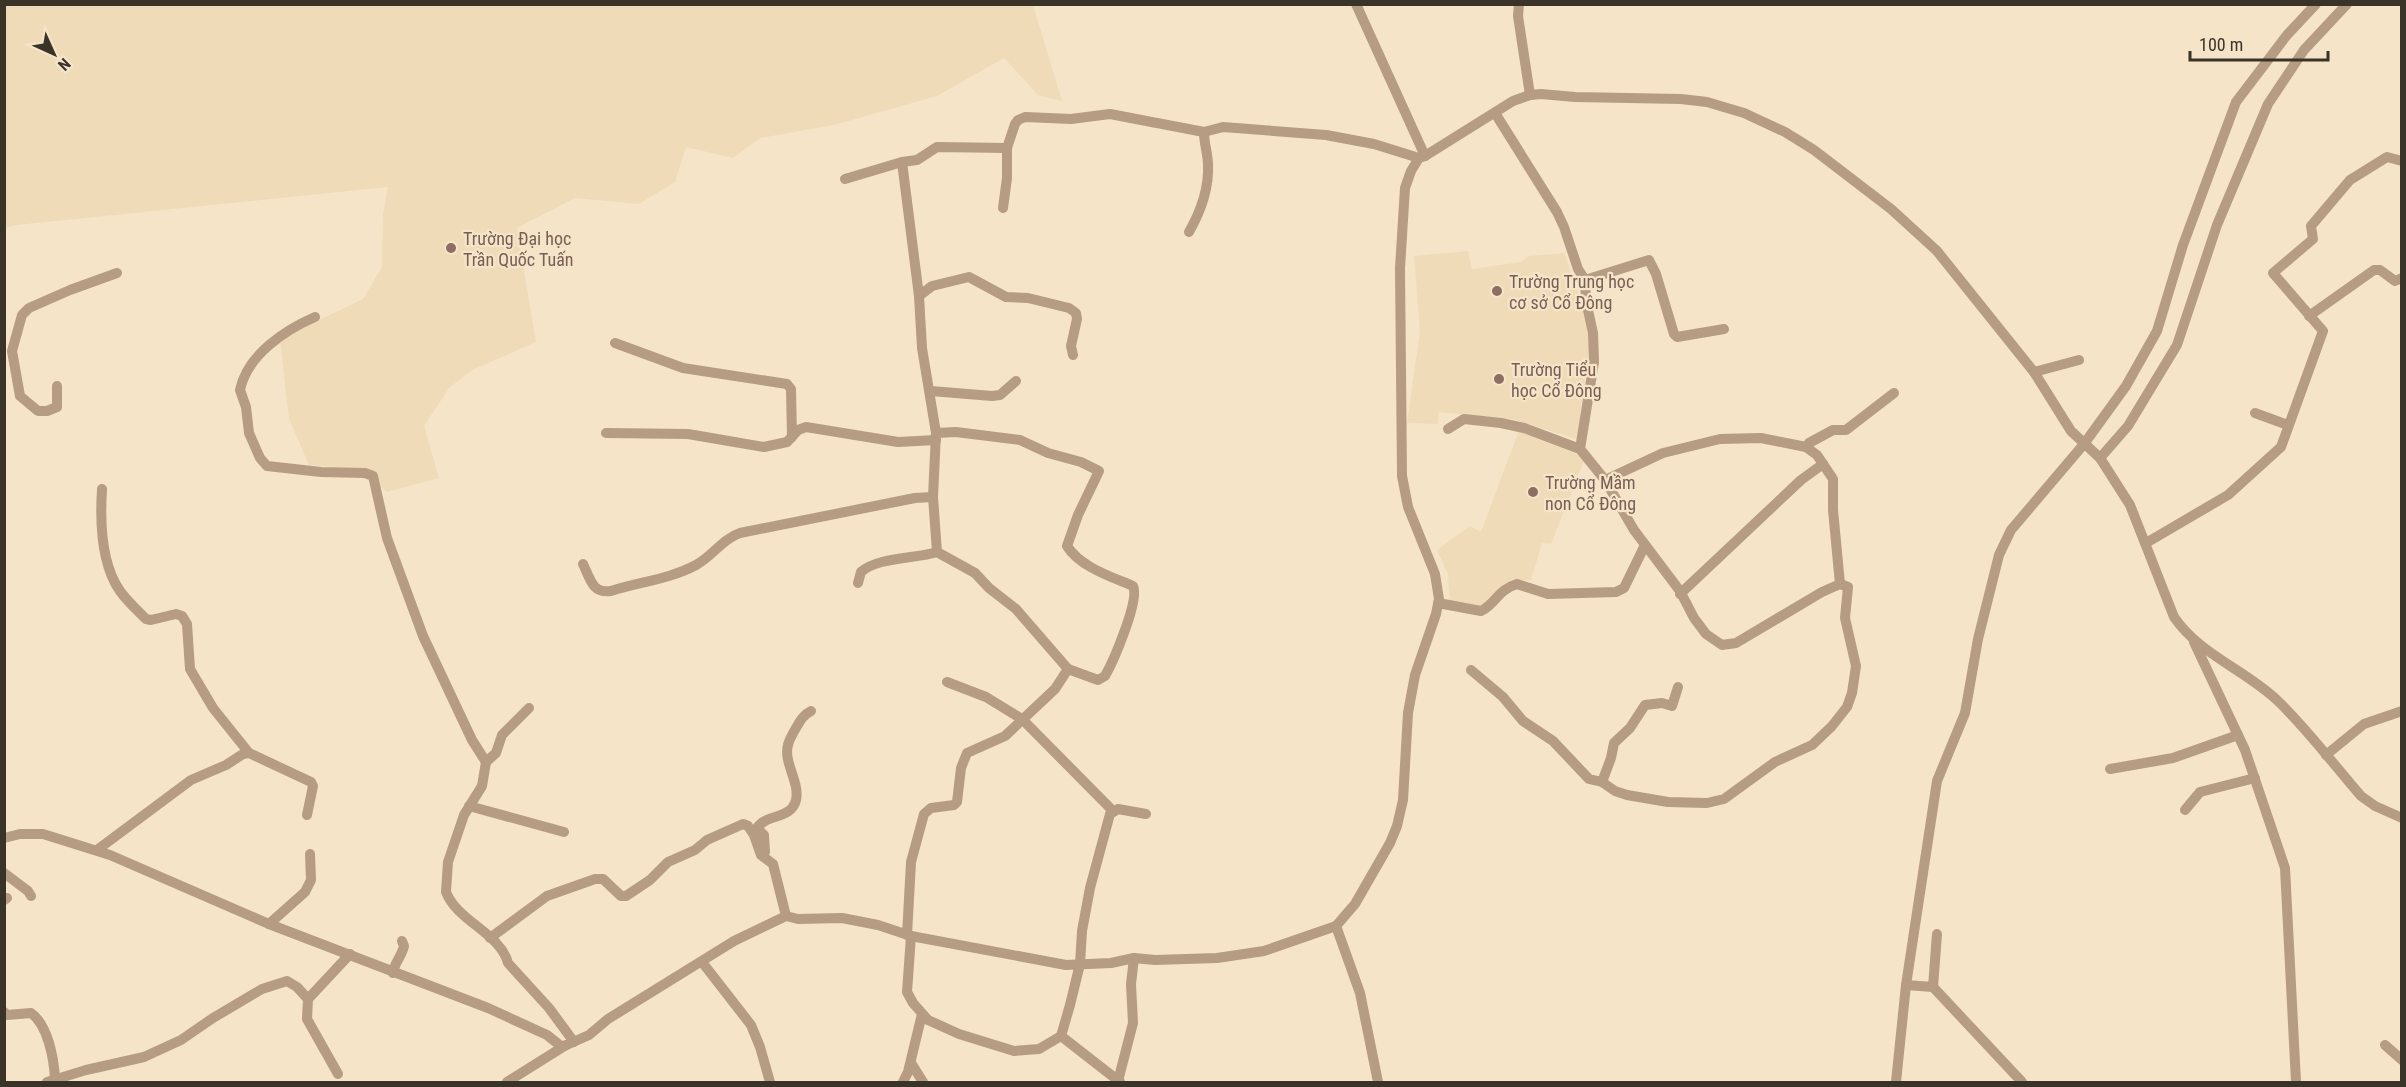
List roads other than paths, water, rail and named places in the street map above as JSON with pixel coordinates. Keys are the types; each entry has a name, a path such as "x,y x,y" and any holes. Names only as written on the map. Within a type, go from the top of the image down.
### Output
{"street":[{"path":"1356,4 1422,157"},
{"path":"1519,4 1518,16 1530,95"},
{"path":"2092,451 2157,331 2183,246 2236,102 2287,35 2316,4"},
{"path":"1896,1083 1906,985 1937,781 1965,713 1978,639 1999,555 2011,530 2092,451 2128,426 2177,345 2217,225 2268,104 2304,50 2347,4"},
{"path":"4,838 20,834 43,834 97,850 269,924 488,1008 547,1035 562,1047 590,1035 608,1019 734,941 786,916 798,920 842,918 878,925 909,936 1066,965 1111,963 1134,958 1155,960 1217,958 1264,951 1336,926 1355,904 1390,843 1397,826 1403,800 1408,713 1415,675 1438,603 1435,574 1408,507 1402,476 1400,268 1406,188 1411,171 1422,157 1513,101 1530,95 1681,99 1726,106 1785,132 1891,209 1936,251 2034,372 2071,431 2092,451 2124,494 2146,543 2174,617 2192,639 2238,735 2285,868 2296,1083"},
{"path":"1496,113 1557,212 1578,269 1585,280 1586,301 1593,333 1594,362 1580,449"},
{"path":"1003,208 1008,148 1015,124 1026,117 1071,118 1110,114 1204,132 1223,128 1326,135 1374,144 1422,157"},
{"path":"1189,232 1203,204 1208,181 1209,163 1204,132"},
{"path":"845,179 902,162 917,160 938,147 1008,148"},
{"path":"2146,543 2228,495 2280,447 2323,331 2273,273 2313,239 2312,226 2350,180 2387,157 2402,161"},
{"path":"902,162 919,296 921,348 936,436 933,497 938,552"},
{"path":"1585,280 1649,260 1677,337 1724,328"},
{"path":"2309,316 2374,270 2380,270 2395,281 2402,278"},
{"path":"57,386 57,407 53,410 38,411 22,399 17,390 8,345 21,318 26,310 70,290 117,273"},
{"path":"919,296 932,286 969,277 1006,297 1028,298 1069,308 1076,313 1077,319 1071,346 1074,355"},
{"path":"315,317 296,325 273,342 250,368 240,390 246,407 249,434 260,458 270,467 365,473 373,476 387,538 423,636 472,740 486,762"},
{"path":"615,343 683,368 787,384 791,389 792,437"},
{"path":"2034,372 2079,360"},
{"path":"930,391 992,396 1000,395 1016,381"},
{"path":"1806,447 1833,430 1846,430 1894,393"},
{"path":"2255,413 2288,425"},
{"path":"1448,429 1464,419 1501,423 1560,440 1580,449 1605,480 1634,530 1706,634 1722,645 1736,643 1822,592 1840,584"},
{"path":"606,433 688,434 764,447 781,444 798,430 807,427 898,442 956,432 1020,440 1048,453 1081,462 1099,471 1078,515 1067,546 1072,553 1096,569 1133,586 1136,593 1128,621 1105,676 1098,680 1068,669 1016,609 989,588 975,573 938,552 923,557 872,565 861,572 858,583"},
{"path":"1605,480 1663,453 1701,442 1761,438 1806,447 1823,464 1833,479 1833,510 1840,584"},
{"path":"1680,594 1801,480 1823,464"},
{"path":"102,489 100,516 108,565 119,590 146,619 151,620 176,614 182,616 187,624 190,669 213,708 249,753 311,782 313,786 307,815"},
{"path":"583,564 595,588 603,592 611,591 688,569 703,561 729,537 740,533 915,498 933,497"},
{"path":"1438,603 1481,611 1488,608 1498,594 1517,584 1548,594 1616,592 1624,588 1645,545"},
{"path":"1471,670 1503,697 1523,720 1552,741 1589,779 1602,782 1614,791 1628,795 1668,802 1707,803 1724,799 1775,762 1817,742 1847,706 1852,693 1856,666 1845,618 1848,589 1840,584"},
{"path":"2192,639 2279,702 2368,802 2402,818"},
{"path":"1068,669 1055,689 1005,736 967,753 961,768 957,802 954,805 932,808 924,814 911,862 907,992 930,1022 959,1034 1014,1051 1039,1049 1060,1036 1080,964 1082,931 1090,888 1113,811"},
{"path":"947,682 986,697 1022,719 1113,811"},
{"path":"1602,782 1614,743 1633,724 1645,705 1662,703 1672,706 1678,687"},
{"path":"529,708 502,735 496,753 486,762 482,786 469,806 448,862 446,890 450,900 490,938 506,957 508,963 549,1008 570,1043"},
{"path":"767,858 764,835 757,828 761,822 781,816 791,809 796,799 787,746 804,714 811,711"},
{"path":"2326,755 2364,724 2402,711"},
{"path":"2110,770 2173,758 2238,735"},
{"path":"97,850 191,780 249,753"},
{"path":"2185,810 2200,792 2255,778"},
{"path":"469,806 564,832"},
{"path":"1113,811 1118,809 1146,814"},
{"path":"490,938 547,896 595,879 603,879 621,896 626,896 650,880 668,862 694,850 707,840 743,824 748,826 754,835 761,855 773,864 786,916"},
{"path":"269,924 305,892 310,880 310,854"},
{"path":"4,873 28,891 31,896"},
{"path":"1336,926 1360,993 1378,1083"},
{"path":"1933,987 1937,934"},
{"path":"393,973 393,966 403,951 402,942"},
{"path":"338,1074 307,1019 308,999 350,954"},
{"path":"1060,1036 1119,1082 1134,1016 1131,984 1134,958"},
{"path":"702,962 751,1025 758,1040 770,1083"},
{"path":"4,1012 7,1015 16,1016 31,1013 41,1022 54,1056 51,1081 86,1070 144,1058 181,1041 250,996 281,982 291,982 308,999"},
{"path":"1906,985 1933,987 2022,1083"},
{"path":"903,1083 911,1063 922,1014"},
{"path":"507,1083 570,1043"},
{"path":"2385,1046 2402,1060"},
{"path":"911,1063 923,1083"}],"place":[{"name":"Trường Đại học Trần Quốc Tuấn","path":"451,248"},
{"name":"Trường Trung học cơ sở Cổ Đông","path":"1497,291"},
{"name":"Trường Tiểu học Cổ Đông","path":"1499,379"},
{"name":"Trường Mầm non Cổ Đông","path":"1533,492"}]}
